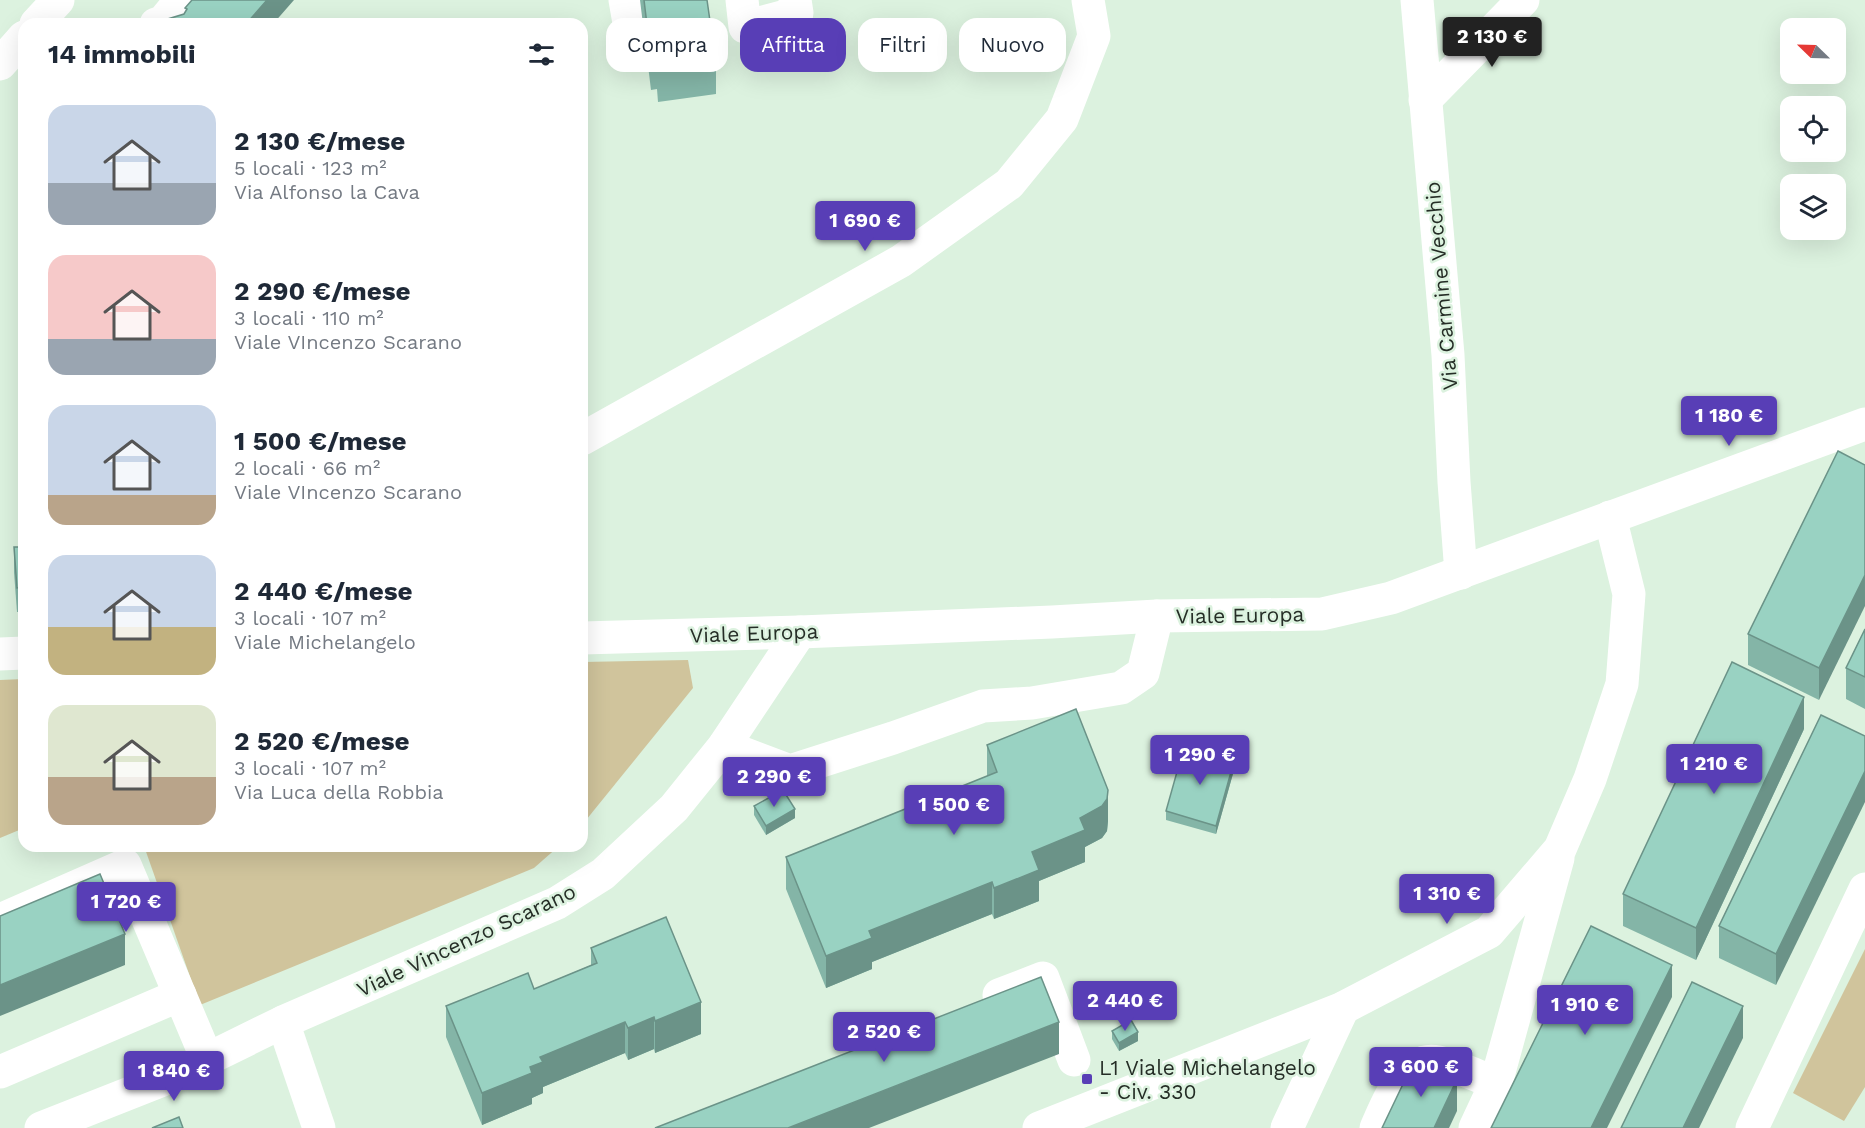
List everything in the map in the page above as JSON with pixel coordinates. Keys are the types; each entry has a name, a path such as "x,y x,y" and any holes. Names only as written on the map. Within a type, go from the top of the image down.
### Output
{"street":[{"path":"42,18 58,0"},
{"path":"166,18 181,0"},
{"path":"742,0 745,27 796,13 795,0"},
{"path":"588,436 901,261 1009,184 1062,119 1094,36 1088,0"},
{"name":"Via Carmine Vecchio","path":"1417,0 1448,355 1461,573"},
{"path":"1425,100 1523,0"},
{"path":"0,64 18,44"},
{"name":"Viale Europa","path":"588,638 800,632 1157,616 1322,614 1391,598 1865,424"},
{"path":"1475,1128 1496,1083 1560,849 1590,779 1622,684 1629,594 1610,517"},
{"path":"724,746 790,771 983,706 1032,703 1121,688 1143,673 1157,616"},
{"name":"Viale Vincenzo Scarano","path":"40,1128 172,1076 283,1022 557,903 603,874 674,808 724,746 800,632"},
{"path":"0,654 18,653"},
{"path":"1039,1128 1343,1008 1489,932 1560,849"},
{"path":"0,920 125,865 207,1059"},
{"path":"1752,1128 1865,889"},
{"path":"977,1004 1043,978 1074,1060"},
{"path":"0,1072 180,995"},
{"path":"1287,1128 1343,1008"},
{"path":"283,1022 319,1128"},
{"path":"1376,1128 1398,1083 1414,1065 1436,1061 1496,1083"}],"shaded area":[{"path":"688,660 693,688 588,818 588,662"},
{"path":"18,679 18,830 0,838 0,680"},
{"path":"146,852 552,852 534,868 200,1005"},
{"path":"1865,949 1865,1087 1844,1121 1793,1093"}],"building":[{"path":"192,0 267,0 251,18 171,18 184,14 187,9 185,8"},
{"path":"644,0 707,0 710,18 646,18"},
{"path":"1838,451 1865,465 1865,575 1819,668 1748,634"},
{"path":"14,547 18,547 17,588"},
{"path":"1865,629 1865,677 1846,668"},
{"path":"1732,662 1804,697 1696,928 1623,894"},
{"path":"1076,709 1108,790 1107,799 1102,806 1080,818 1085,830 1032,852 1039,870 994,888 992,882 869,931 872,938 826,956 786,857 997,772 987,745"},
{"path":"1821,715 1865,736 1865,771 1776,954 1719,926"},
{"path":"1184,747 1234,761 1216,826 1166,811"},
{"path":"783,790 795,809 766,826 754,806"},
{"path":"100,874 125,934 0,985 0,916"},
{"path":"666,917 701,1002 655,1021 654,1017 628,1028 625,1022 540,1057 543,1062 530,1067 532,1073 482,1093 446,1006 528,973 534,989 597,963 591,948"},
{"path":"1591,926 1672,965 1591,1128 1491,1128"},
{"path":"1041,977 1059,1022 788,1128 655,1128"},
{"path":"1692,982 1743,1006 1683,1128 1621,1128"},
{"path":"1131,1020 1138,1032 1119,1043 1112,1031"},
{"path":"1415,1059 1457,1079 1434,1128 1382,1128"},
{"path":"179,1117 183,1128 152,1128"}],"place":[{"name":"L1 Viale Michelangelo - Civ. 330","path":"1087,1079"}]}
